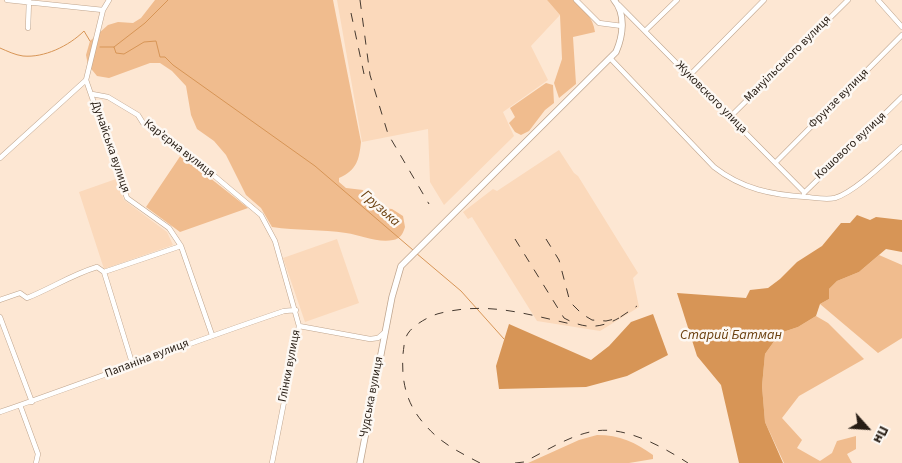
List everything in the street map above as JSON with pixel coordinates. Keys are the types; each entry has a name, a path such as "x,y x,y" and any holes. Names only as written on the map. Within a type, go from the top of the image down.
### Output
{"street":[{"path":"7,0 103,10"},
{"path":"0,158 86,80 103,10 109,0"},
{"path":"576,0 599,23 622,26 616,2"},
{"path":"645,31 677,0"},
{"path":"688,77 764,0"},
{"name":"Мануільського вулиця","path":"729,118 848,0"},
{"path":"878,0 902,28"},
{"path":"28,2 28,28"},
{"name":"Жуковского улица","path":"616,2 688,77 776,162 804,194"},
{"name":"Чудська вулиця","path":"360,463 397,274 410,254 610,58 620,44 622,26"},
{"name":"Фрунзе вулиця","path":"776,162 902,35"},
{"path":"610,58 721,172 754,190 836,198 871,174 902,147"},
{"name":"Дунайська вулиця","path":"86,80 127,198 169,228 181,246 212,335"},
{"name":"Кар’єрна вулиця","path":"92,94 108,97 138,115 143,124 168,139 261,215"},
{"name":"Кошового вулиця","path":"804,194 902,97"},
{"name":"Глінки вулиця","path":"261,215 275,240 299,326 272,463"},
{"path":"104,272 181,246"},
{"path":"0,300 20,293 27,298 52,288 72,274 97,267 104,272 133,366"},
{"name":"Папаніна вулиця","path":"0,412 133,366 212,335 284,311 296,310"},
{"path":"0,317 32,402"},
{"path":"299,326 370,339 378,338 385,332"},
{"path":"20,405 38,454 36,463"}],"shaded area":[{"path":"155,0 333,0 361,142 356,164 350,172 339,178 339,182 346,188 363,190 371,207 392,209 403,216 405,227 401,236 398,239 387,241 337,232 272,227 261,208 246,195 226,155 214,141 197,129 191,115 186,86 172,71 160,63 150,63 109,78 97,76 88,65 86,55 90,41 108,25 118,22 133,23 141,18"},
{"path":"337,0 547,0 560,15 531,46 548,80 503,112 514,136 444,205 430,182 428,129 362,142"},
{"path":"547,0 574,0 590,18 595,32 573,37 576,84 559,98 554,83 562,59 560,15"},
{"path":"546,83 553,85 554,103 545,110 529,131 521,135 515,132 509,123 515,117 510,108"},
{"path":"559,150 578,176 638,273 633,278 639,307 600,331 537,321 472,217 468,219 463,212 493,189 497,191"},
{"path":"181,155 248,208 180,232 146,207"},
{"path":"116,179 124,200 167,232 173,245 104,269 79,192"},
{"path":"337,239 359,303 305,322 283,258"},
{"path":"879,255 902,265 902,338 878,353 820,304 829,299 829,289 837,281 859,272"},
{"path":"816,316 828,323 864,359 799,396 782,418 802,440 797,448 820,461 832,453 837,441 856,436 856,449 847,454 852,463 784,463 765,422 762,386 765,354 780,333 798,327"},
{"path":"597,435 613,436 627,440 653,455 653,459 629,463 528,463 579,440"}],"water":[{"name":"Старий Батман","path":"857,215 870,220 876,217 902,220 902,252 886,249 859,272 837,281 829,289 829,299 820,304 816,316 798,327 780,333 765,354 762,386 765,422 783,463 739,463 721,385 697,356 677,293 746,298 750,290 768,288 797,262 822,246 841,223 850,223"},
{"path":"653,314 668,355 627,376 586,387 499,389 496,366 509,324 591,360 609,346 631,322"}],"waterway":[{"path":"114,47 145,23 168,0"},
{"name":"Грузька","path":"0,48 17,55 39,55 64,46 84,31 90,41"},
{"name":"Грузька","path":"100,47 114,47 116,53 124,54 144,42 156,41 160,57 165,57 173,65 315,166 413,250"},
{"name":"Грузька","path":"416,253 461,291 504,339"}],"railway":[{"path":"360,0 370,75 388,134 429,204"},
{"path":"351,13 364,74"},
{"path":"515,239 564,318 585,326 598,326 619,318"},
{"path":"546,239 559,260 570,302 582,314 592,320 606,321 619,318 637,306"},
{"path":"480,463 452,448 439,438 420,419 410,402 403,375 404,346 409,332 419,323 437,314 476,308 509,311 576,325"},
{"path":"515,463 524,462 576,436 607,430 644,439 688,463"}]}
